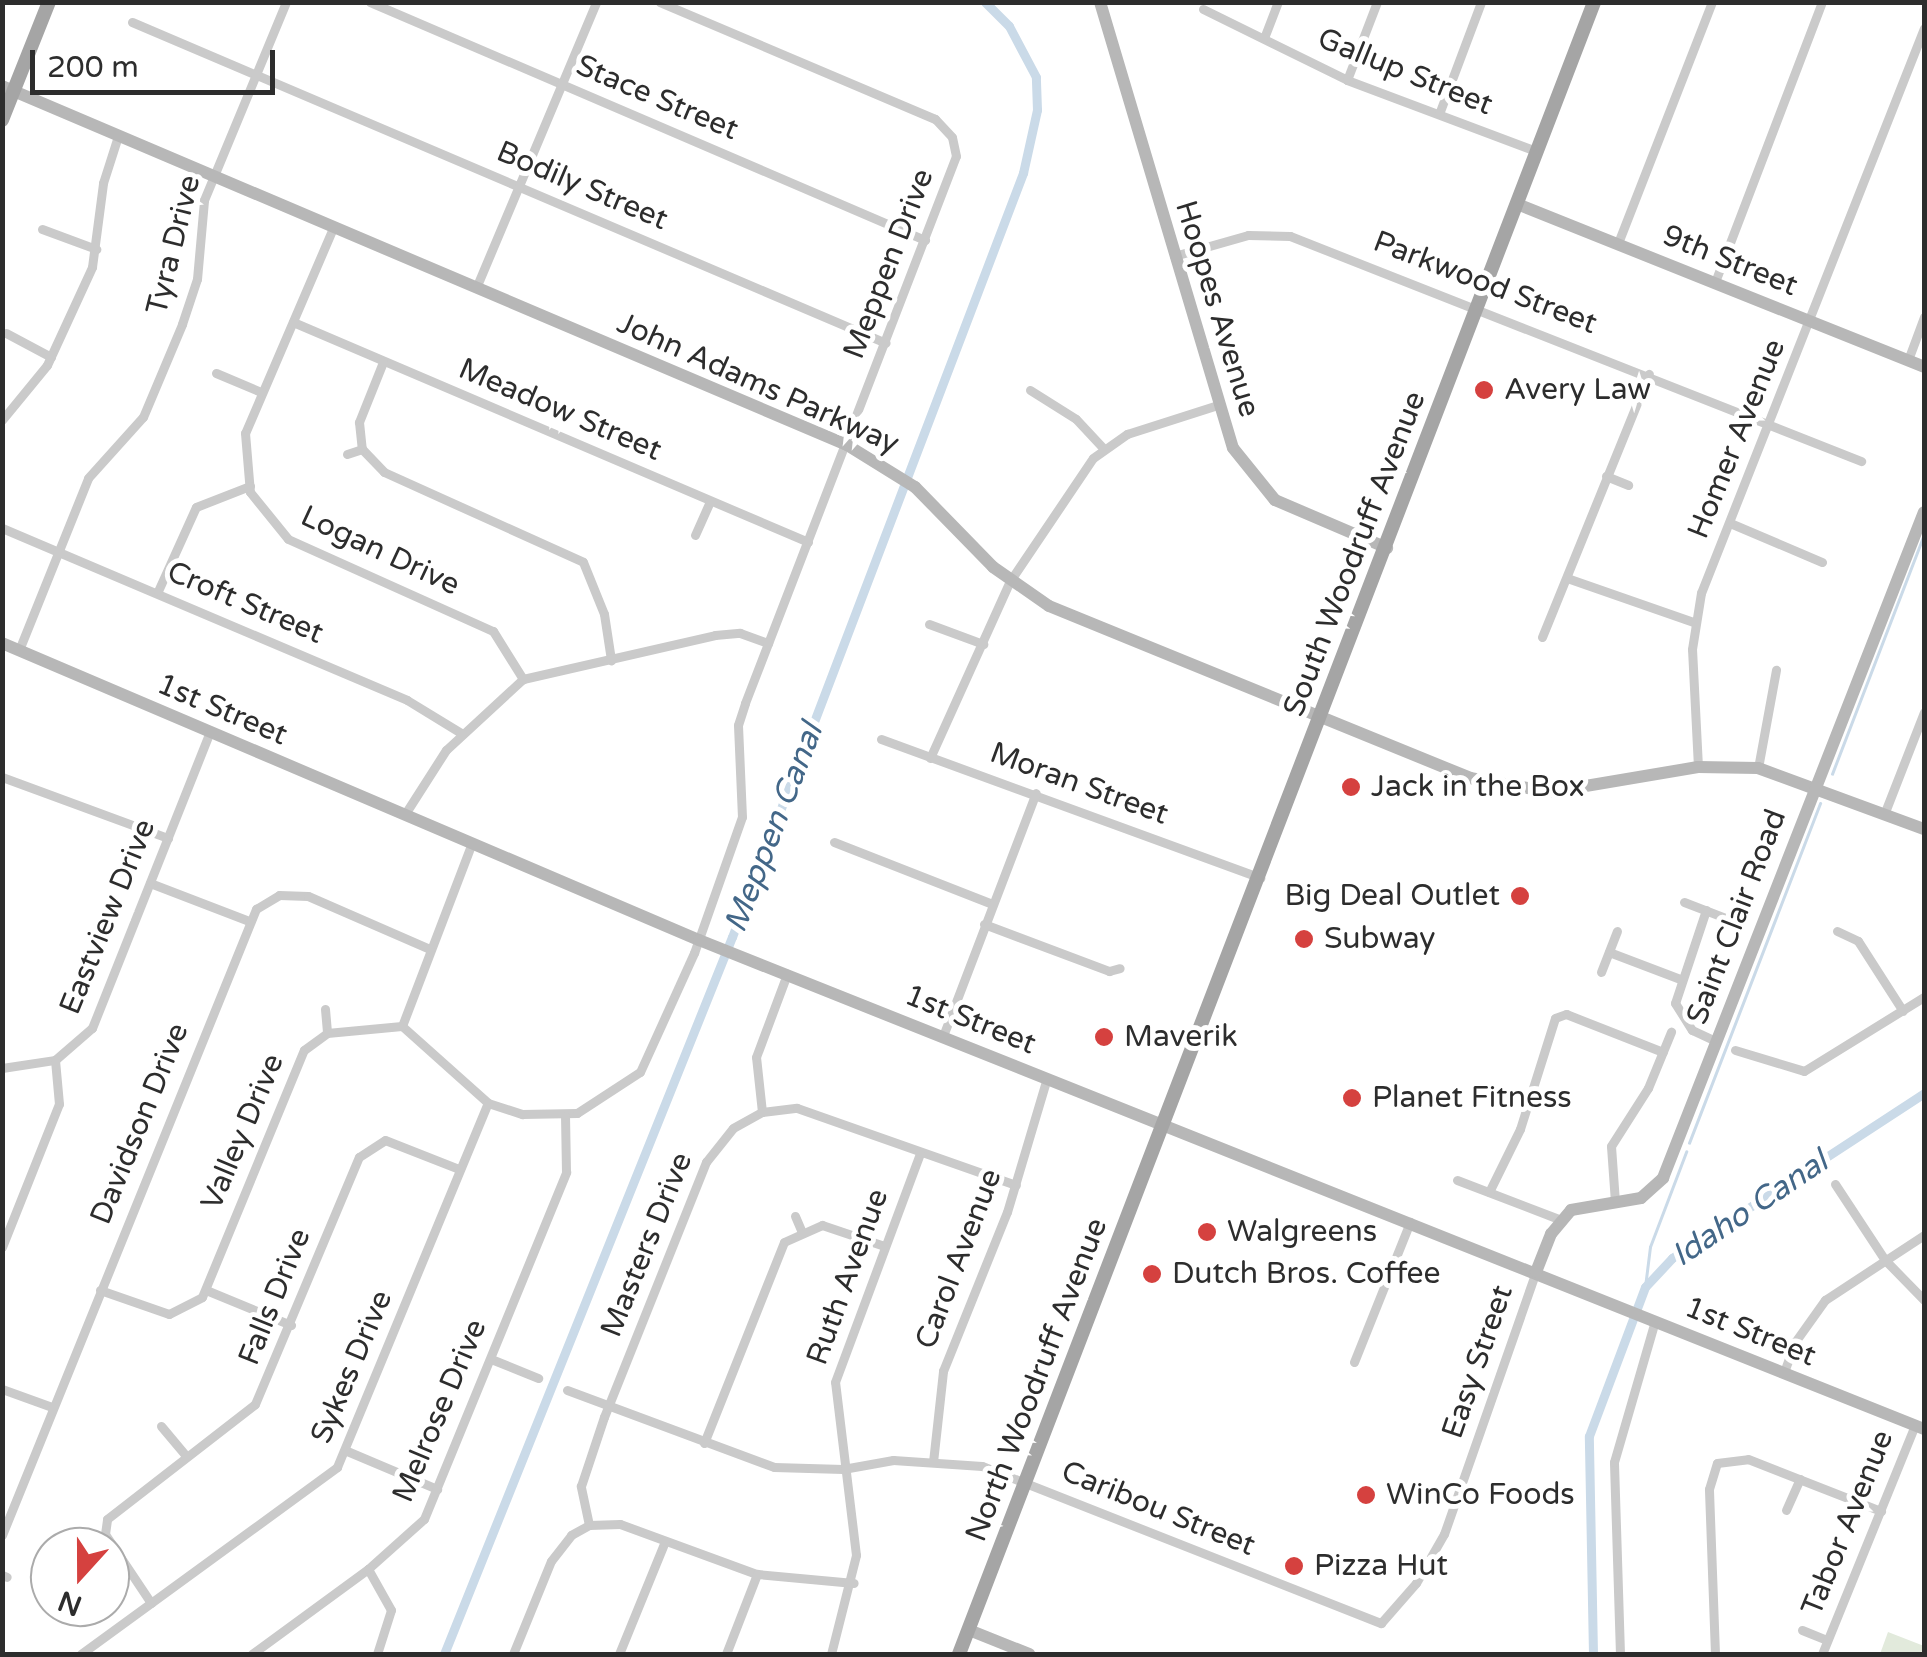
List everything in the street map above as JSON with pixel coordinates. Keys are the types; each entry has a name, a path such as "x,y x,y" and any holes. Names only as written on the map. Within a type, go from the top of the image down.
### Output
{"main road":[{"path":"2,120 8,88 49,2"},
{"name":"South Woodruff Avenue","path":"1165,1124 1594,2"},
{"name":"North Woodruff Avenue","path":"960,1654 1165,1124"}],"street":[{"name":"Tyra Drive","path":"19,650 94,468 143,417 193,295 201,210 286,2"},
{"name":"Stace Street","path":"370,2 925,240"},
{"path":"476,288 596,2"},
{"name":"Meppen Drive","path":"565,1116 616,1094 640,1072 699,940 744,812 738,726 956,156 944,125 660,2"},
{"name":"Hoopes Avenue","path":"1100,2 1218,406 1240,460 1272,498 1386,548"},
{"path":"1264,38 1278,2"},
{"path":"1347,80 1377,2"},
{"path":"1439,114 1482,2"},
{"path":"1618,244 1712,2"},
{"path":"1715,282 1822,2"},
{"name":"Gallup Street","path":"1203,9 1347,80 1536,152"},
{"name":"Bodily Street","path":"132,22 886,343"},
{"name":"Homer Avenue","path":"1698,767 1694,622 1924,28"},
{"name":"John Adams Parkway","path":"8,88 847,445 906,480 1010,581 1049,606 1470,778 1526,790 1601,788 1698,767 1758,768 1816,784 1924,829"},
{"path":"2,420 51,356 96,249 103,183 118,136"},
{"name":"9th Street","path":"1517,204 1924,367"},
{"name":"Logan Drive","path":"333,228 261,392 244,444 250,486 272,526 288,539 493,632 524,679"},
{"path":"42,229 96,249"},
{"name":"Parkwood Street","path":"1174,256 1248,236 1290,236 1477,306 1861,461"},
{"path":"1908,360 1924,318"},
{"name":"Meadow Street","path":"293,322 808,542"},
{"path":"6,332 51,356"},
{"path":"383,362 359,422 362,449 384,472 583,562 604,614 611,660"},
{"path":"216,373 261,392"},
{"path":"1542,637 1649,374"},
{"path":"1030,390 1076,419 1103,448"},
{"path":"930,758 1010,581 1103,448 1218,406"},
{"path":"348,454 362,449"},
{"path":"1606,476 1628,484"},
{"path":"158,592 196,507 250,486"},
{"path":"695,535 710,502"},
{"name":"Saint Clair Road","path":"1561,1220 1583,1205 1615,1202 1658,1186 1924,512"},
{"path":"1730,523 1822,562"},
{"name":"Croft Street","path":"2,528 418,705 461,734"},
{"path":"1567,578 1694,622"},
{"path":"929,624 983,644"},
{"path":"405,814 461,734 524,679 732,632 768,643"},
{"name":"1st Street","path":"2,643 699,940 1920,1427"},
{"path":"1758,768 1776,670"},
{"path":"1885,812 1924,717"},
{"name":"Eastview Drive","path":"55,1060 92,1028 210,732"},
{"name":"Moran Street","path":"880,739 1036,792 1260,878"},
{"path":"2,776 168,838"},
{"path":"942,1036 1036,792"},
{"path":"834,842 992,904"},
{"path":"402,1026 472,843"},
{"path":"150,883 248,922 279,894 308,896 430,949"},
{"path":"1684,902 1728,919"},
{"path":"1706,910 1680,979 1678,1015 1716,1041"},
{"name":"Davidson Drive","path":"2,1535 248,922"},
{"path":"984,924 1109,971 1120,968"},
{"path":"1601,972 1617,930"},
{"path":"1836,931 1858,941 1904,1011"},
{"path":"1610,952 1680,979"},
{"path":"788,974 756,1057 762,1112 806,1110 1016,1185"},
{"path":"1735,1050 1804,1071 1924,997"},
{"path":"325,1009 327,1033 402,1026 488,1103 536,1116 565,1116"},
{"path":"1488,1192 1520,1130 1554,1018 1566,1014 1662,1052"},
{"path":"1615,1202 1611,1146 1670,1032"},
{"name":"Valley Drive","path":"206,1290 304,1050 327,1033"},
{"path":"2,1068 55,1060 59,1104 2,1247"},
{"name":"Carol Avenue","path":"932,1462 943,1371 1016,1185 1048,1078"},
{"name":"Sykes Drive","path":"80,1654 316,1484 347,1451 488,1103"},
{"name":"Masters Drive","path":"589,1525 581,1486 706,1162 733,1128 762,1112"},
{"name":"Melrose Drive","path":"252,1654 368,1570 424,1519 566,1172 565,1116"},
{"name":"Falls Drive","path":"151,1603 105,1526 126,1501 255,1404 358,1157 371,1144 386,1140 459,1170"},
{"name":"Ruth Avenue","path":"832,1654 854,1582 835,1382 920,1153"},
{"path":"1457,1180 1561,1220 1536,1272"},
{"path":"1835,1184 1885,1260 1924,1300"},
{"path":"795,1216 801,1230"},
{"path":"1354,1362 1410,1222"},
{"path":"704,1443 777,1251 801,1230 831,1226 884,1246"},
{"path":"1784,1372 1795,1342 1825,1300 1924,1235"},
{"name":"Easy Street","path":"1381,1623 1444,1534 1536,1272"},
{"path":"100,1290 169,1314 206,1290 291,1325"},
{"path":"1620,1654 1614,1462 1650,1319"},
{"path":"491,1359 538,1378"},
{"path":"2,1389 52,1406"},
{"name":"Caribou Street","path":"567,1390 774,1467 842,1469 932,1462 982,1466 1381,1623"},
{"path":"162,1426 186,1456"},
{"name":"Tabor Avenue","path":"1822,1654 1920,1427"},
{"path":"347,1451 437,1489"},
{"path":"1716,1654 1713,1468 1739,1457 1881,1511"},
{"path":"1786,1510 1800,1479"},
{"path":"513,1654 550,1561 571,1535 589,1525 620,1524 757,1574 854,1582"},
{"path":"619,1654 664,1541"},
{"path":"368,1570 391,1610 376,1654"},
{"path":"726,1654 757,1574"},
{"path":"969,1630 1029,1654"},
{"name":"Tabor Avenue","path":"1802,1630 1827,1640"}],"shaded area":[{"path":"1888,1632 1924,1646 1924,1654 1880,1654"}],"waterway":[{"name":"Meppen Canal","path":"444,1654 732,937 1023,173 1037,110 1036,77 1009,26 985,2"},
{"path":"1832,774 1924,534"},
{"path":"1689,1143 1820,803"},
{"name":"Idaho Canal","path":"1593,1654 1589,1436 1645,1287 1672,1258 1924,1093"},
{"path":"1645,1287 1650,1247 1686,1152"}],"place":[{"name":"Avery Law","path":"1484,390"},
{"name":"Jack in the Box","path":"1351,787"},
{"name":"Big Deal Outlet","path":"1520,896"},
{"name":"Subway","path":"1304,939"},
{"name":"Maverik","path":"1104,1037"},
{"name":"Planet Fitness","path":"1352,1098"},
{"name":"Walgreens","path":"1207,1232"},
{"name":"Dutch Bros. Coffee","path":"1152,1274"},
{"name":"WinCo Foods","path":"1366,1495"},
{"name":"Pizza Hut","path":"1294,1566"}]}
